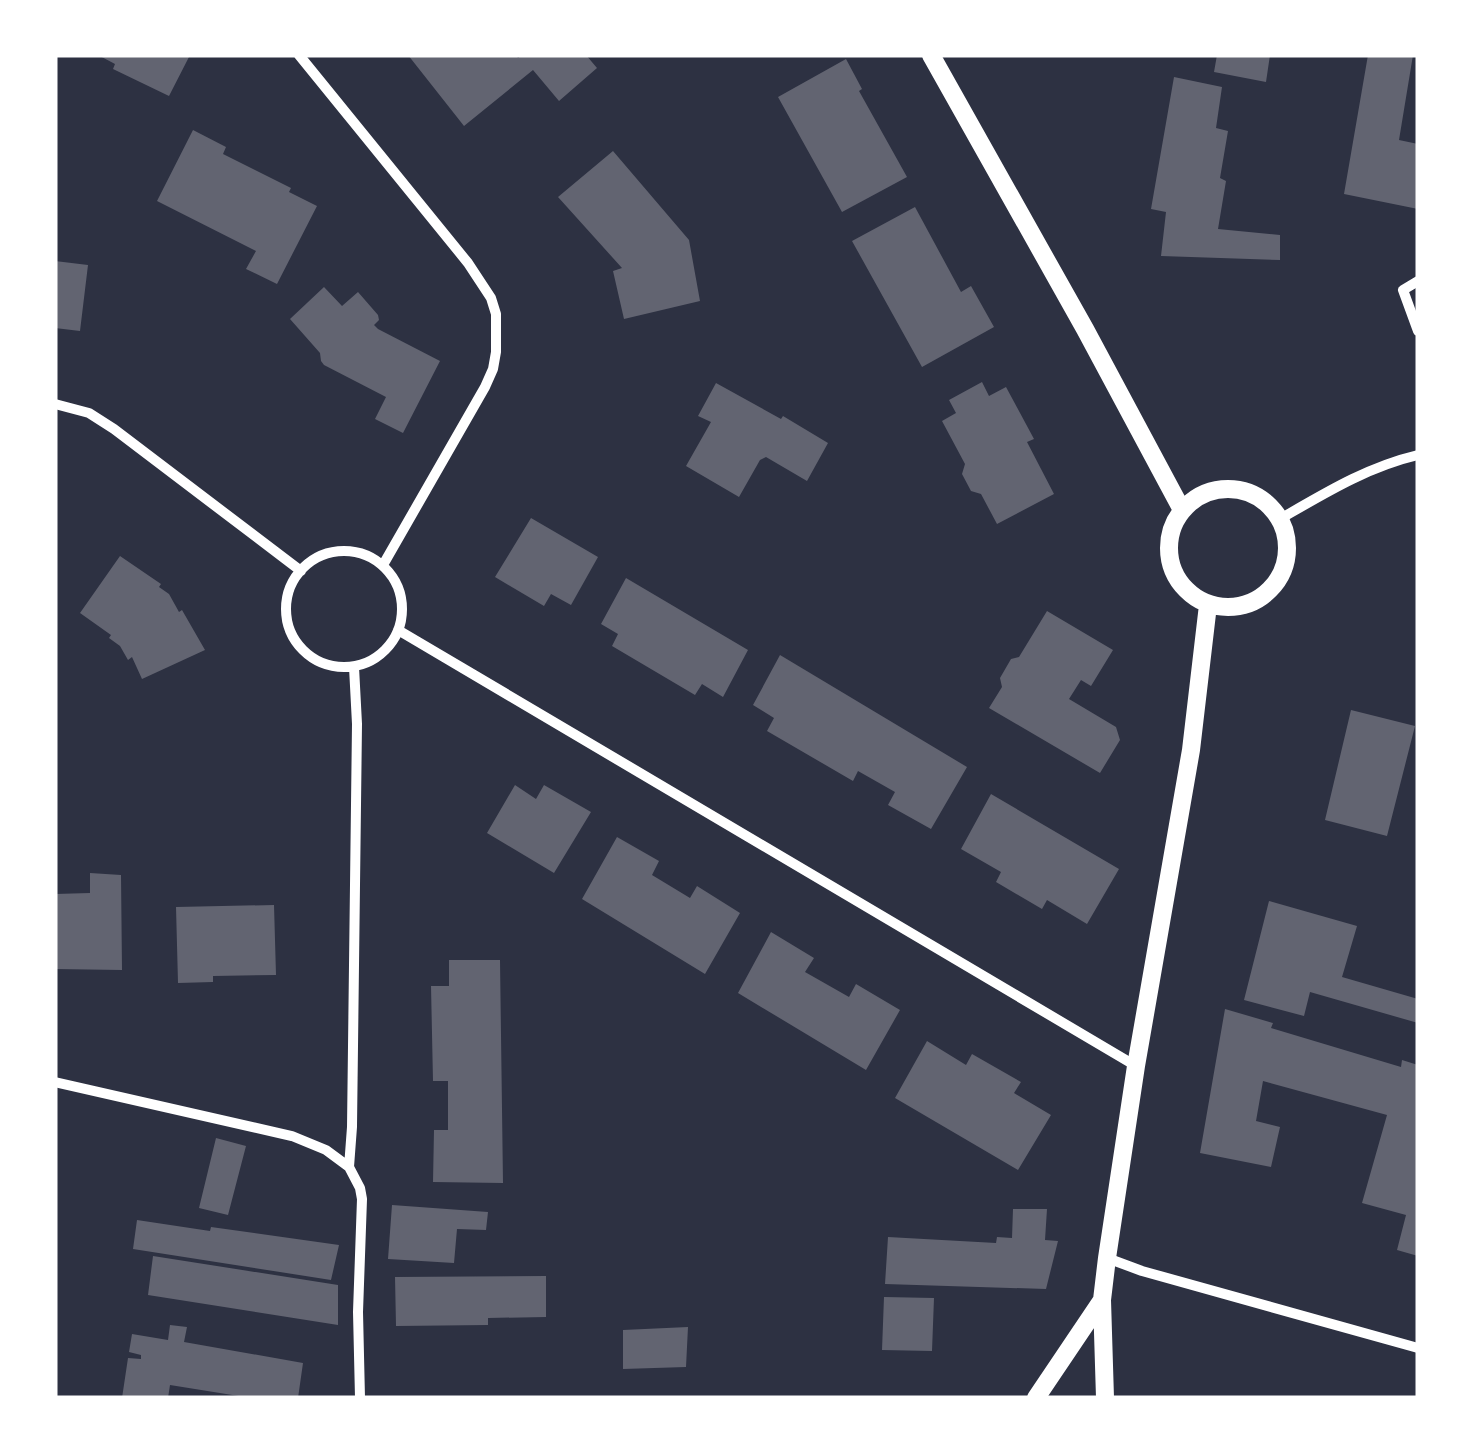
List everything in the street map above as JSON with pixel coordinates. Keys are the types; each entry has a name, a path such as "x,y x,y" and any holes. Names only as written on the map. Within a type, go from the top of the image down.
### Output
{"street":[{"path":"299,55 468,264 491,298 496,314 496,352 485,387 383,565"},
{"path":"931,55 1182,510"},
{"path":"1418,281 1403,290 1418,330"},
{"path":"55,404 89,413 114,429 301,571"},
{"path":"1280,520 1357,476 1418,455"},
{"path":"1214,490 1252,494 1280,520 1287,554 1273,587 1260,598 1244,606 1226,608 1192,595 1178,581 1170,564 1168,544 1172,526 1196,497 1214,490"},
{"path":"340,551 362,554 383,565 396,581 403,609 398,630 387,649 354,667 339,668 312,657 295,641 286,604 292,583 301,571 319,557 340,551"},
{"path":"1105,1398 1102,1300 1106,1258 1191,750 1208,604"},
{"path":"398,630 1136,1066"},
{"path":"349,1168 357,724 354,667"},
{"path":"55,1082 292,1136 326,1150 349,1168 362,1199 360,1398"},
{"path":"1106,1258 1418,1348"},
{"path":"1036,1398 1102,1300"}],"building":[{"path":"98,55 190,55 169,96 113,69 115,64"},
{"path":"408,55 586,55 597,68 559,101 533,70 464,126"},
{"path":"1217,55 1270,55 1266,82 1214,72"},
{"path":"1368,55 1413,55 1399,140 1418,144 1418,209 1344,194"},
{"path":"846,59 862,89 859,91 907,177 842,212 778,97"},
{"path":"1174,77 1222,87 1216,128 1228,131 1220,178 1226,181 1218,229 1280,235 1280,260 1161,256 1166,212 1151,209"},
{"path":"193,130 226,147 223,154 291,188 289,192 317,206 277,284 246,269 256,251 157,201"},
{"path":"613,151 689,240 700,301 624,319 613,271 622,268 558,197"},
{"path":"915,207 961,292 971,286 994,327 922,367 852,241"},
{"path":"55,261 88,265 80,331 55,328"},
{"path":"324,287 342,306 358,292 378,315 374,325 378,329 440,361 403,433 375,419 386,397 324,365 320,353 290,319"},
{"path":"982,382 989,396 1006,387 1034,439 1027,442 1054,494 997,524 981,494 971,491 962,474 965,464 942,421 956,413 949,400"},
{"path":"716,383 828,443 807,481 766,457 760,460 739,497 686,466 711,422 698,416"},
{"path":"531,518 598,557 571,605 551,594 544,606 495,577"},
{"path":"120,556 161,584 159,587 169,594 179,612 182,610 205,650 142,679 132,657 128,660 120,646 109,638 111,635 80,613"},
{"path":"626,578 748,650 723,697 702,684 695,695 612,646 618,634 601,624"},
{"path":"1047,611 1113,650 1091,686 1081,680 1069,699 1116,727 1120,740 1100,773 989,708 1002,687 1000,678 1011,659 1019,657"},
{"path":"780,655 967,767 931,829 888,805 895,792 858,771 853,781 767,731 774,718 753,705"},
{"path":"1351,710 1415,726 1387,836 1325,820"},
{"path":"515,785 536,799 544,785 591,812 554,873 487,833"},
{"path":"991,794 1119,869 1087,924 1047,900 1042,909 996,882 1001,872 961,849"},
{"path":"617,837 659,861 652,875 690,898 697,886 740,913 705,974 582,899"},
{"path":"90,873 121,875 122,970 55,969 55,894 90,893"},
{"path":"1269,901 1357,926 1342,977 1418,999 1418,1023 1310,992 1304,1016 1244,1000"},
{"path":"274,905 276,975 213,976 213,982 178,983 176,907"},
{"path":"771,932 814,958 805,972 849,997 856,984 900,1010 866,1070 738,993"},
{"path":"449,960 500,960 503,1183 433,1182 434,1130 448,1130 448,1081 433,1081 431,986 449,986"},
{"path":"1225,1009 1273,1023 1271,1028 1401,1067 1402,1060 1418,1065 1418,1256 1397,1250 1406,1215 1362,1203 1387,1115 1263,1081 1256,1121 1280,1127 1271,1167 1200,1153"},
{"path":"927,1041 966,1065 972,1054 1021,1082 1014,1093 1051,1115 1018,1170 895,1098"},
{"path":"216,1138 246,1146 228,1215 199,1208"},
{"path":"392,1205 488,1212 486,1230 457,1229 454,1263 388,1259"},
{"path":"1013,1209 1047,1209 1045,1240 1058,1241 1046,1289 885,1284 888,1237 996,1243 997,1237 1012,1238"},
{"path":"137,1220 339,1245 331,1280 133,1249"},
{"path":"153,1256 338,1285 338,1325 148,1295"},
{"path":"546,1276 546,1317 488,1318 488,1325 396,1326 395,1277"},
{"path":"884,1297 934,1298 932,1351 882,1350"},
{"path":"170,1325 187,1327 184,1342 303,1363 298,1398 251,1398 170,1385 168,1398 122,1398 128,1358 141,1359 141,1355 129,1352 132,1334 168,1340"},
{"path":"688,1327 686,1367 623,1369 623,1330"}]}
